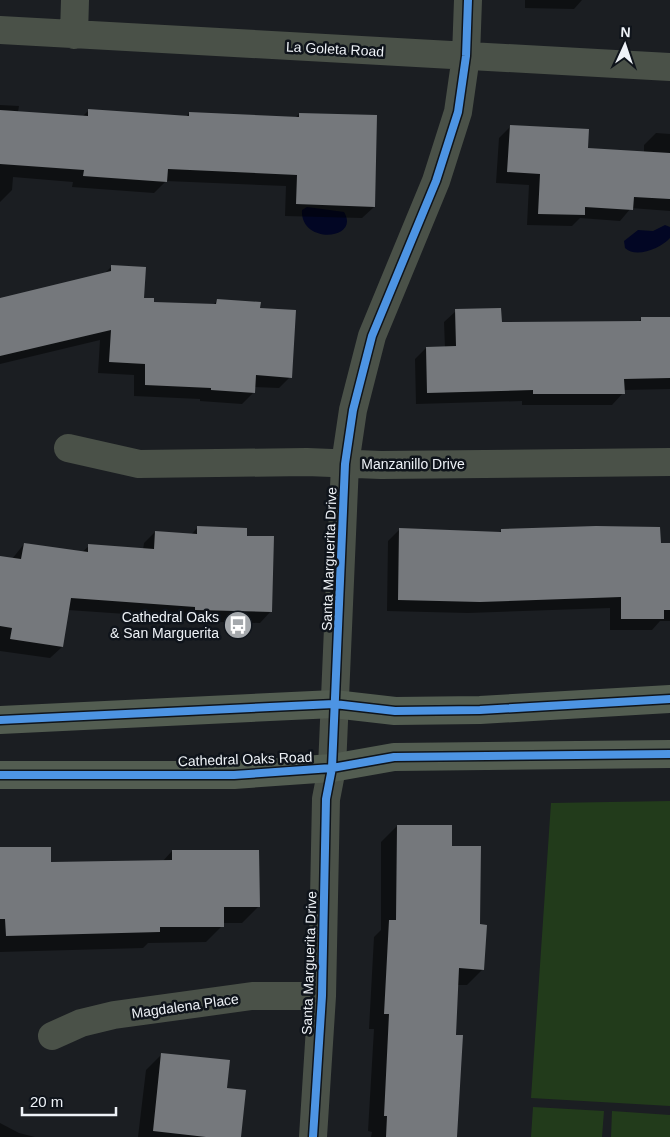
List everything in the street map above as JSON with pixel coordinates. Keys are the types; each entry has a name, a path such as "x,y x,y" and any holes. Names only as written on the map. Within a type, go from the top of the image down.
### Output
{"main road":[{"path":"0,720 334,704 395,711 480,710 670,699"},
{"name":"Cathedral Oaks Road","path":"0,775 234,774 332,768 394,757 670,754"}],"street":[{"path":"74,34 75,0"},
{"name":"Santa Marguerita Drive","path":"313,1137 322,996 326,799 332,768 346,464 353,410 372,336 436,181 458,112 466,56 468,0"},
{"name":"La Goleta Road","path":"0,30 670,67"},
{"name":"Manzanillo Drive","path":"68,448 139,464 670,462"},
{"name":"Magdalena Place","path":"52,1036 81,1023 114,1015 252,996 322,996"}],"green space":[{"path":"670,801 670,1106 531,1098 551,803"},
{"path":"533,1107 604,1111 602,1137 531,1137"},
{"path":"612,1111 670,1115 670,1137 611,1137"}],"water":[{"path":"307,207 344,212 347,221 344,228 338,233 329,235 310,229 304,221 302,210"},
{"path":"665,225 670,227 670,238 661,245 642,252 630,251 625,248 624,241 638,230 653,231"}],"building":[{"path":"88,109 189,116 189,112 299,117 299,113 377,115 375,207 296,204 297,175 168,169 167,182 83,176 84,170 0,164 0,110 88,116"},
{"path":"510,125 589,129 588,148 670,153 670,199 634,197 633,210 585,207 585,215 538,214 540,174 507,172"},
{"path":"111,265 146,267 144,298 154,298 154,302 216,304 217,299 261,302 260,308 296,310 292,378 256,375 255,393 211,390 211,388 145,385 145,364 109,362 111,330 0,356 0,298 111,271"},
{"path":"501,308 502,322 641,321 641,317 670,317 670,378 624,379 625,394 533,394 533,390 427,393 426,347 456,346 455,309"},
{"path":"197,526 247,528 247,536 274,536 272,612 195,610 195,607 71,598 63,647 10,639 12,628 0,626 0,556 21,559 24,543 88,552 88,544 154,549 155,531 197,534"},
{"path":"596,526 660,527 661,543 670,543 670,610 664,610 664,619 621,619 621,597 480,602 398,600 399,528 501,532 501,529"},
{"path":"397,825 452,825 452,846 481,846 480,924 487,925 484,970 459,968 456,1035 463,1035 457,1137 386,1137 387,1116 384,1116 389,1014 384,1014 389,920 396,920"},
{"path":"0,847 51,847 51,862 172,860 172,850 259,850 260,907 224,907 224,927 160,927 160,932 6,936 5,919 0,919"},
{"path":"161,1053 230,1060 227,1088 246,1090 241,1137 206,1137 153,1131"}],"cycle path":[{"path":"313,1137 322,996 326,799 332,768 345,464 353,410 372,336 436,181 458,112 466,56 468,0"},
{"path":"0,720 334,704 395,711 480,710 670,699"},
{"path":"0,775 234,775 332,768 394,757 670,754"}],"place":[{"name":"Cathedral Oaks & San Marguerita","path":"238,625"}]}
